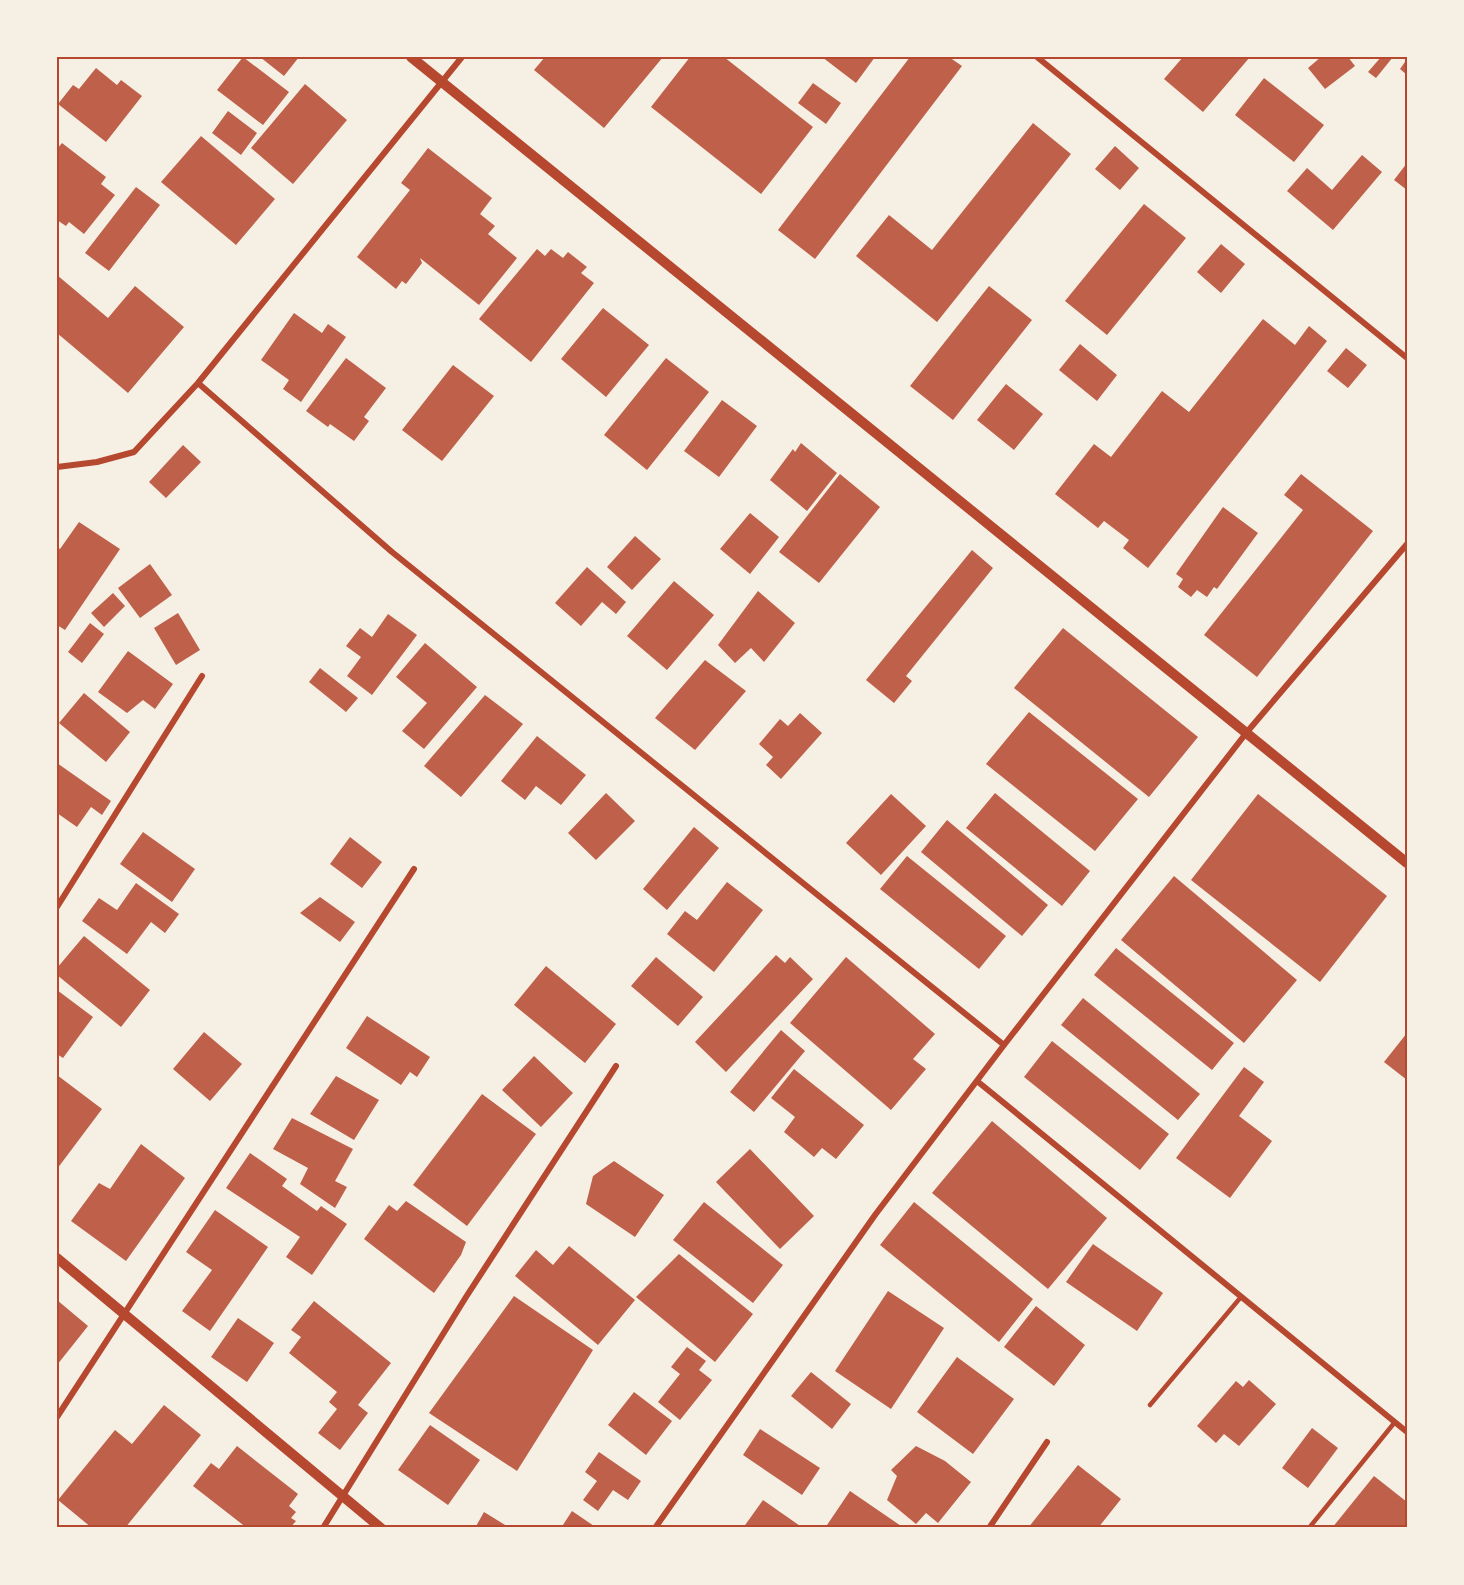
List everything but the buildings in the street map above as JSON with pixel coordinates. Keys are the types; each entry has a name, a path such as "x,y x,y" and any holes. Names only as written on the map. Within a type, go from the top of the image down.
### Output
{"street":[{"path":"411,57 1407,862"},
{"path":"57,467 97,462 134,452 198,383 462,57"},
{"path":"1036,57 1407,358"},
{"path":"198,383 392,552 1004,1045"},
{"path":"655,1528 875,1215 1004,1045 1247,732 1407,543"},
{"path":"57,907 202,676"},
{"path":"57,1417 414,869"},
{"path":"323,1528 466,1297 616,1066"},
{"path":"977,1081 1407,1432"},
{"path":"57,1258 381,1528"},
{"path":"989,1528 1047,1442"}],"lane":[{"path":"1150,1405 1241,1298"},
{"path":"1309,1528 1395,1422"}]}
